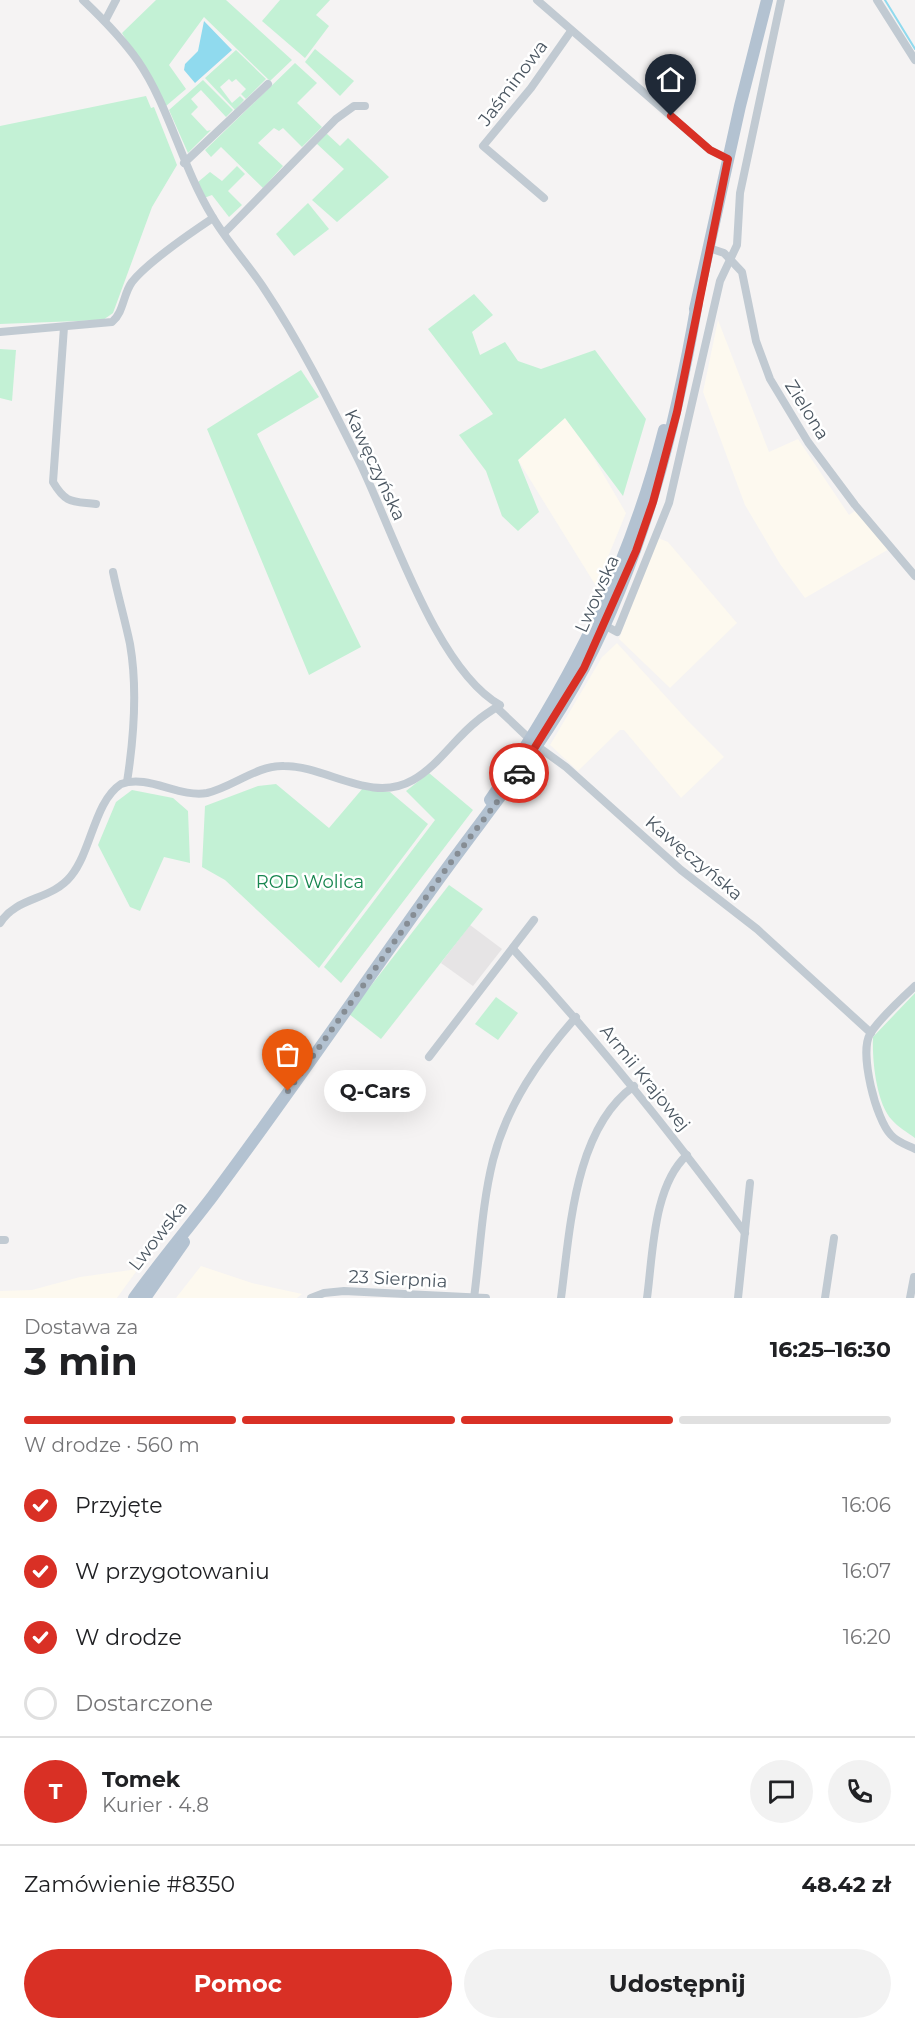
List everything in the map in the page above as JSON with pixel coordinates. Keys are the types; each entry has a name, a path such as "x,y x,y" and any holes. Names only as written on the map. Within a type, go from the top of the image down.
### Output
{"main road":[{"name":"Lwowska","path":"740,106 759,0"},
{"name":"Lwowska","path":"134,1298 211,1197 449,865 495,806 584,668 636,551 668,451 728,159 766,0"},
{"name":"Lwowska","path":"534,743 588,640 626,552 660,449 697,303"},
{"name":"Lwowska","path":"144,1298 211,1197"}],"street":[{"name":"Kawęczyńska","path":"83,0 105,21 138,61 153,87 184,163 213,218 265,289 293,333 358,460 426,610 458,666 469,680 534,743 572,773 681,870 749,922 871,1033"},
{"path":"105,21 116,0"},
{"path":"537,0 710,150 728,159"},
{"path":"604,625 617,632 669,503 720,281 732,260 737,245 740,194 748,147 781,0"},
{"path":"877,0 915,60"},
{"name":"Jaśminowa","path":"544,198 483,146 528,92 572,31"},
{"path":"184,163 268,84"},
{"path":"224,233 336,119 354,106 365,106"},
{"path":"0,332 112,322 118,316 127,291 137,276 213,218"},
{"path":"709,248 724,252 732,260"},
{"name":"Zielona","path":"732,260 742,272 756,341 770,379 808,442 836,480 915,576"},
{"path":"64,327 53,482 62,497 68,501 96,504"},
{"path":"112,572 130,645 135,721 127,782"},
{"path":"0,923 18,904 47,895 71,876 83,857 104,804 116,788 127,782 206,793 282,765 297,766 360,785 396,786 414,779 477,720 498,706"},
{"path":"429,1057 534,920"},
{"name":"Armii Krajowej","path":"513,949 576,1017 634,1086 745,1233"},
{"path":"915,986 871,1033 867,1054 870,1081 883,1125 891,1136 915,1149"},
{"path":"474,1298 493,1161 501,1134 523,1087 576,1017"},
{"path":"561,1298 575,1197 586,1154 607,1116 625,1093 634,1086"},
{"path":"647,1298 662,1193 678,1163 687,1155"},
{"path":"738,1298 750,1183"},
{"path":"825,1298 834,1238"},
{"path":"910,1298 914,1277"},
{"name":"23 Sierpnia","path":"310,1298 324,1293 344,1291 486,1298"}],"shaded area":[{"path":"718,320 769,452 798,439 849,515 855,511 889,549 805,598 780,564 745,505 703,392"},
{"path":"565,417 592,455 626,513 596,586 518,460"},
{"path":"658,538 668,542 737,623 670,688 619,639"},
{"path":"617,643 724,757 681,798 624,730 620,730 578,771 550,745 602,657"},
{"path":"470,925 502,949 473,986 441,963"},
{"path":"201,1266 252,1283 302,1294 297,1298 176,1298"},
{"path":"138,1269 117,1298 0,1298 0,1291 32,1290 80,1277"}],"green space":[{"path":"156,0 226,0 292,60 270,81 204,17 169,65 186,89 166,106 122,33"},
{"path":"280,0 330,0 316,15 329,26 305,58 262,21"},
{"path":"315,49 354,81 340,96 305,62"},
{"path":"236,50 266,79 246,99 241,94 246,89 236,79 232,82 229,79 220,87 232,103 240,96 244,100 235,110 205,78"},
{"path":"295,63 317,83 297,103 322,127 302,147 283,128 279,131 274,128 258,143 283,166 263,188 221,147 211,157 205,150"},
{"path":"203,80 233,110 226,117 201,90 191,99 198,107 191,114 207,131 211,130 188,153 169,110"},
{"path":"146,96 151,108 154,107 177,165 152,207 113,313 103,320 0,324 0,126"},
{"path":"326,133 340,146 348,138 389,177 337,222 312,200 344,169 316,143"},
{"path":"237,166 245,174 228,191 242,205 229,217 212,195 204,198 198,182 210,172 222,181"},
{"path":"308,203 329,229 294,256 276,234"},
{"path":"474,294 493,315 472,332 480,355 505,342 518,361 541,369 595,350 646,419 623,496 565,418 518,460 539,512 518,531 502,516 486,471 459,435 493,414 428,329"},
{"path":"0,349 16,350 12,401 0,398"},
{"path":"301,370 319,397 257,434 361,647 309,675 207,429"},
{"path":"429,773 473,810 341,983 324,967 435,820 406,791"},
{"name":"ROD Wolica","path":"276,784 329,828 363,788 390,792 428,824 319,968 225,880 202,867 205,806 258,786"},
{"path":"132,790 173,798 188,811 190,863 164,857 140,911 130,907 98,845 116,802"},
{"path":"449,885 483,909 381,1039 349,1014"},
{"path":"915,993 915,1138 892,1120 882,1103 874,1068 873,1037"},
{"path":"496,997 518,1013 498,1040 475,1024"}],"water":[{"path":"204,21 232,50 195,83 184,70 185,64 198,51"}],"waterway":[{"path":"885,0 915,49"}],"way so far":[{"path":"288,1091 449,865 519,773"}],"place":[{"name":"Q-Cars","path":"288,1091"}],"route":[{"path":"519,773 566,700 610,613 636,551 668,451 728,159 710,150 671,116"}]}
